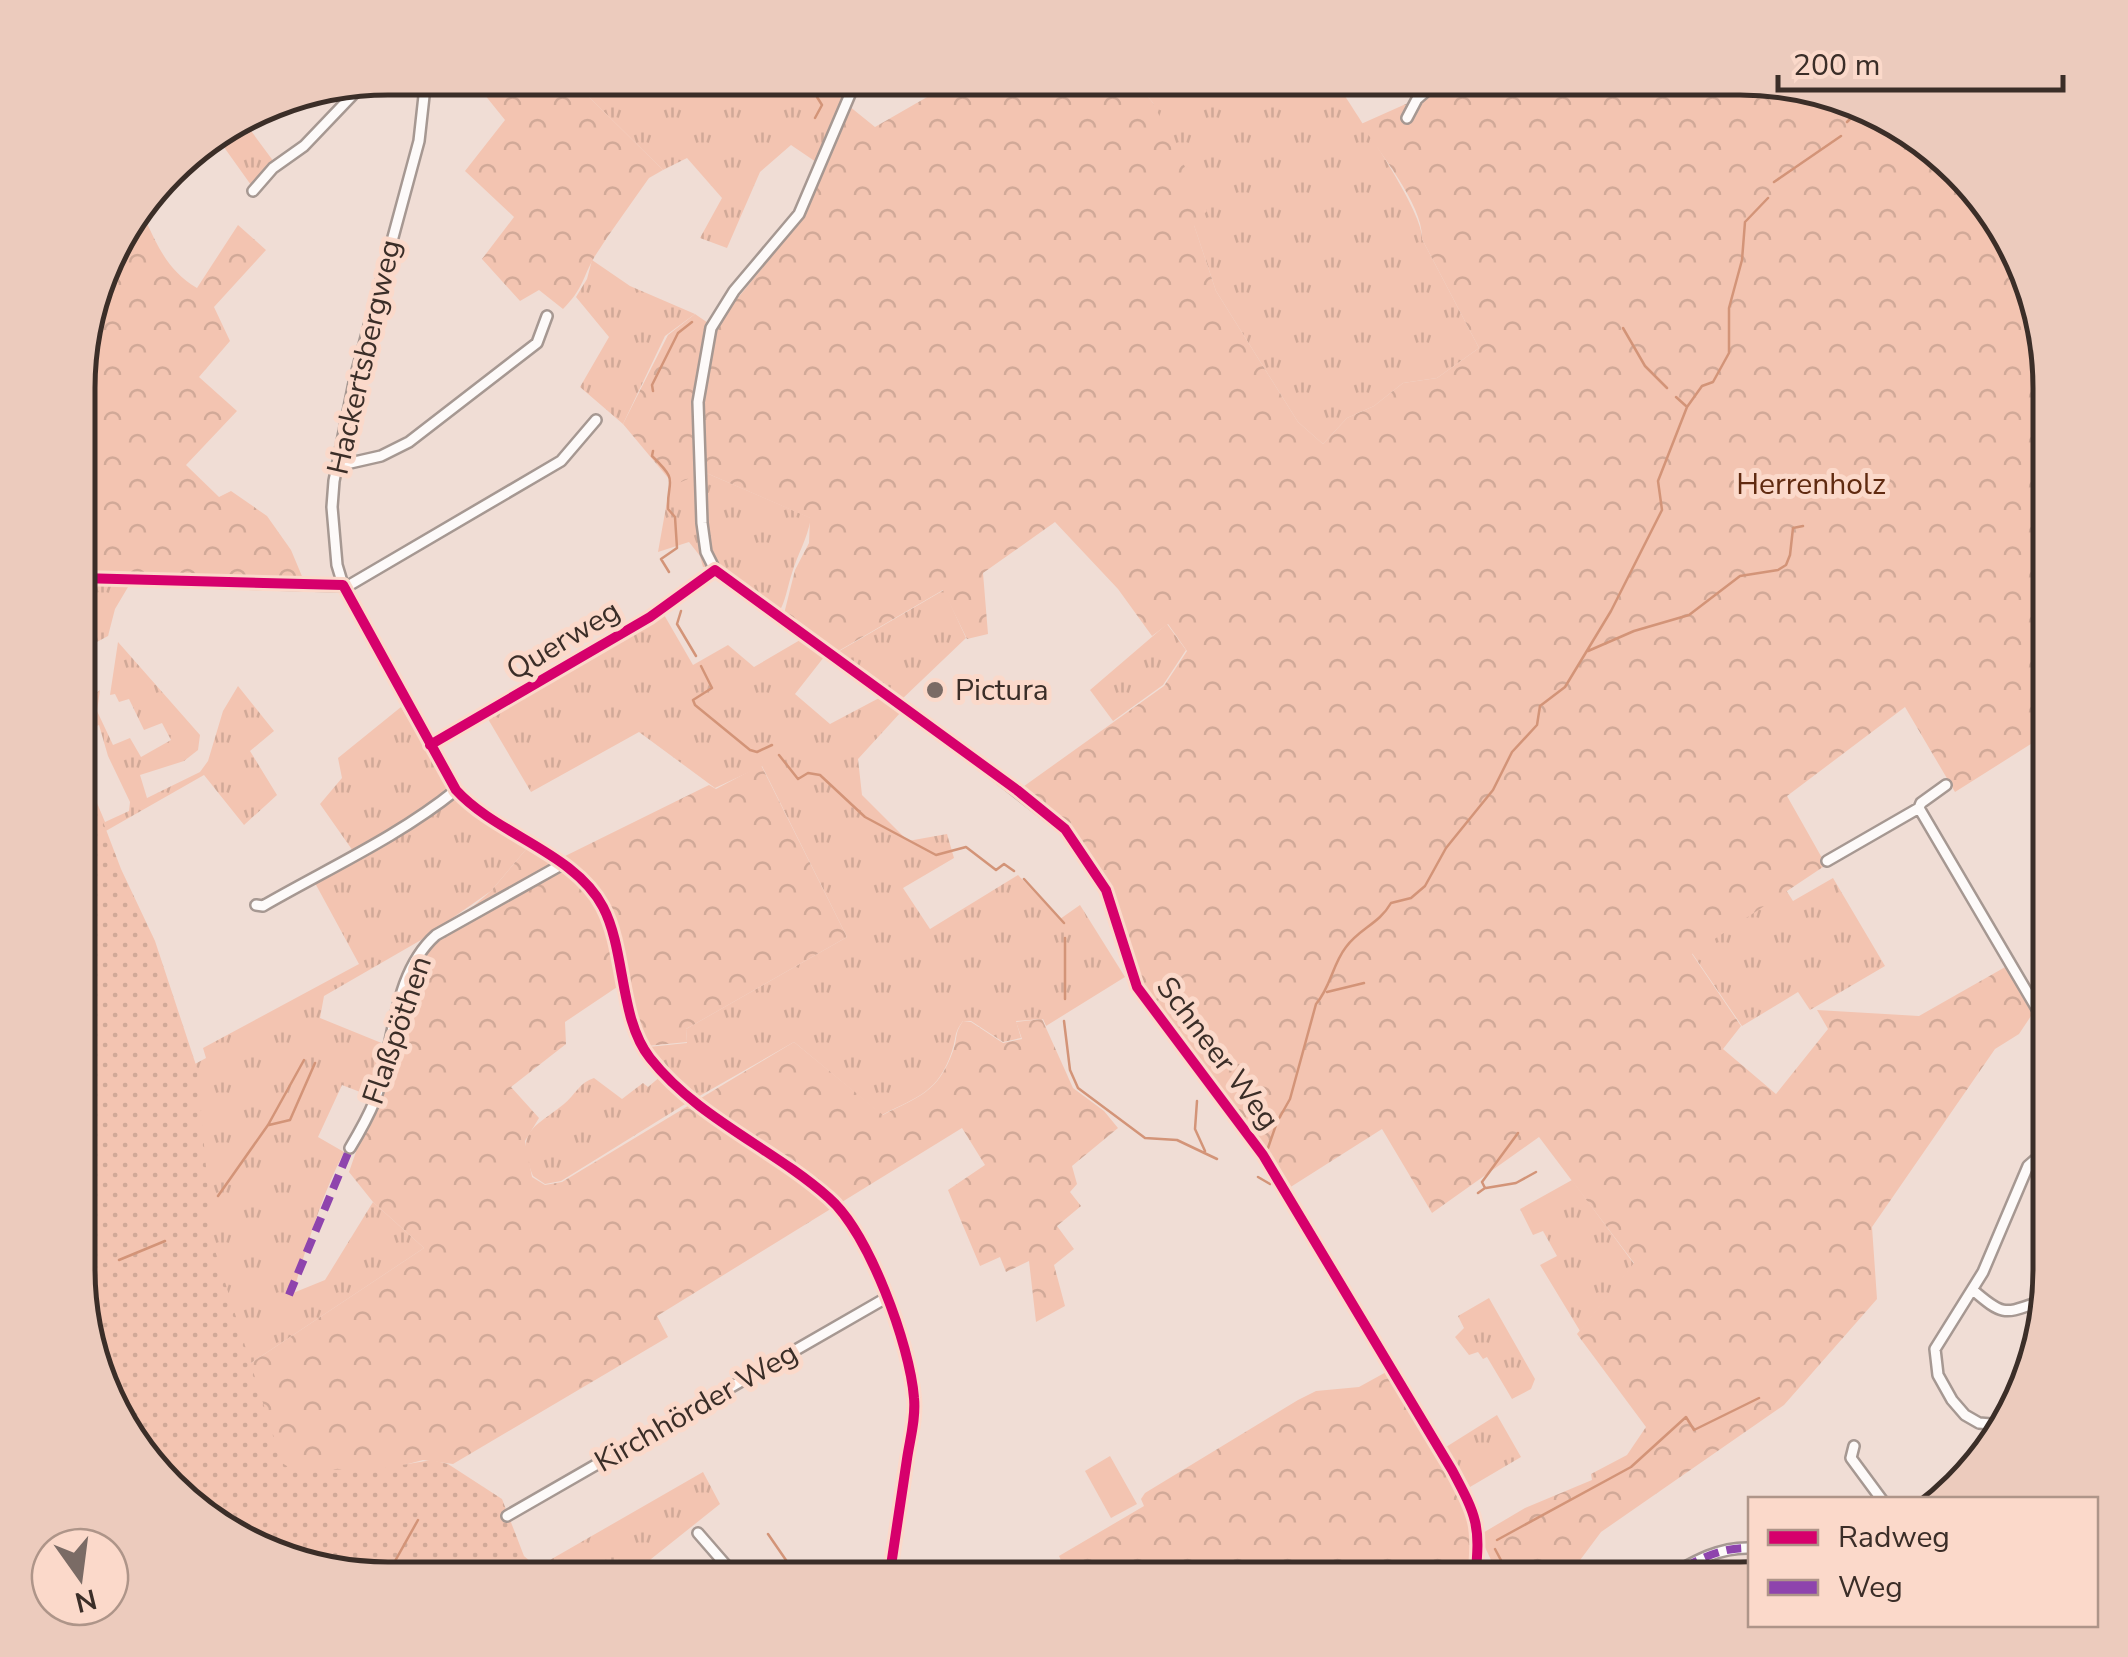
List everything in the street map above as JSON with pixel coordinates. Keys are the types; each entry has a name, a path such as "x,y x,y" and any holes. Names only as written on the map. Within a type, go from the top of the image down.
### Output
{"street":[{"name":"Hackertsbergweg","path":"424,95 419,141 355,378 337,466 334,530 342,585 456,790 472,808 577,875 604,908 639,1039 650,1060 741,1138 829,1198 852,1222 898,1332 914,1398 891,1561"},
{"path":"716,570 706,552 702,522 698,402 711,328 734,292 798,214 849,95"},
{"path":"1407,118 1421,96"},
{"path":"253,191 350,98"},
{"path":"337,466 381,456 409,442 537,343 546,316"},
{"path":"95,578 348,586 561,461 596,420"},
{"name":"Querweg","path":"430,745 636,626 716,570"},
{"name":"Schneer Weg","path":"716,570 1065,829 1106,890 1137,987 1263,1155 1452,1470 1476,1516 1480,1533 1477,1562"},
{"path":"1828,861 1920,808 1921,803 1946,785"},
{"path":"256,904 262,906 364,848 456,790"},
{"path":"1920,808 2032,1000"},
{"name":"Flaßpöthen","path":"350,1148 375,1099 391,1028 425,945 436,935 561,865"},
{"path":"1989,1423 1965,1415 1945,1390 1938,1374 1936,1348 1997,1244 2017,1188 2032,1162"},
{"path":"1973,1290 1997,1312 2030,1305"},
{"name":"Kirchhörder Weg","path":"506,1516 886,1298"},
{"path":"1854,1446 1851,1458 1880,1497"},
{"path":"698,1533 723,1561"},
{"path":"1698,1562 1713,1554 1748,1548"}],"green space":[{"path":"485,95 587,95 663,170 649,178 563,309 539,290 520,301 482,259 514,217 465,171 505,120"},
{"path":"587,95 844,95 816,162 791,145 760,172 727,248 700,238 722,198 687,158 663,170"},
{"name":"Herrenholz","path":"930,95 1147,96 1207,211 1194,225 1216,291 1298,422 1323,444 1347,418 1374,406 1403,383 1437,378 1479,348 1422,239 1408,195 1361,124 1421,96 1759,96 1816,105 1886,134 1933,168 1984,225 2011,276 2027,331 2033,388 2033,743 1955,792 1905,707 1787,796 1826,865 1692,954 1741,1026 1723,1049 1776,1094 1828,1029 1817,1010 1919,1016 2007,966 2032,1014 2019,1034 1995,1049 1872,1227 1877,1299 1784,1405 1601,1532 1579,1562 1492,1562 1483,1543 1481,1562 1062,1562 1059,1556 1144,1506 1141,1499 1145,1493 1298,1400 1316,1391 1359,1387 1388,1371 1451,1472 1476,1537 1525,1508 1592,1480 1591,1474 1627,1455 1646,1427 1577,1334 1634,1263 1539,1137 1432,1213 1382,1129 1289,1188 1256,1135 1142,985 1109,888 1069,827 1020,789 1164,686 1187,651 1168,624 1152,636 1118,589 1055,522 983,573 988,634 967,639 943,590 835,653 784,614 795,570 809,543 810,518 704,472 674,485 623,424 668,335 695,314 714,327 804,217 849,106 875,127"},
{"path":"1147,96 1345,96 1412,206 1422,239 1479,348 1437,378 1403,383 1374,406 1347,418 1323,444 1298,422 1216,291 1153,103"},
{"path":"250,130 274,162 251,185 223,146"},
{"path":"147,223 166,259 197,288 238,225 266,250 214,307 230,341 199,377 237,411 186,465 219,497 231,491 267,516 291,550 304,581 95,577 98,350 117,276"},
{"path":"592,260 630,286 695,314 665,336 623,424 580,387 609,337 576,297"},
{"path":"704,472 811,518 778,614 714,566 703,567 689,542 658,552 671,479"},
{"path":"95,581 131,582 115,609 108,636 95,643"},
{"path":"944,590 966,638 900,701 836,653"},
{"path":"663,613 693,665 728,645 754,667 800,640 824,657 795,694 830,724 881,697 901,712 858,759 862,795 908,841 947,834 954,858 903,888 930,929 1018,875 1060,919 1080,905 1125,977 1046,1026 1043,1019 1016,1021 1021,1038 1003,1042 971,1021 963,1021 946,1065 933,1085 882,1115 794,1042 696,1098 648,1047 687,1043 686,1029 847,937 762,766 715,788 639,732 531,792 488,719"},
{"path":"1167,624 1186,650 1163,685 1113,721 1090,690"},
{"path":"118,642 200,735 198,750 184,761 140,775 147,798 200,772 208,761 223,711 238,686 274,731 250,751 277,795 244,825 204,775 104,832 195,1064 206,1058 203,1048 359,964 315,883 454,797 488,825 528,847 491,891 421,940 324,996 320,1018 384,1044 373,1097 342,1085 318,1137 344,1152 321,1204 293,1293 325,1280 373,1202 424,1248 248,1365 526,1561 354,1559 96,1221 95,801 105,822 129,811 130,802 108,756 99,725 95,727 95,693 100,690 97,711 113,745 130,738 141,757 171,740 162,723 144,730 129,699 119,702 115,694 110,695"},
{"path":"401,707 449,789 437,803 353,851 320,804 342,778 338,758"},
{"path":"761,765 847,937 686,1029 687,1042 647,1046 626,981 565,1022 566,1044 511,1087 539,1118 525,1141 532,1177 545,1185 562,1182 794,1042 883,1115 934,1085 947,1065 963,1021 1003,1043 1022,1039 1016,1022 1042,1019 1073,1088 1104,1111 1118,1128 1072,1166 1077,1184 1070,1192 1081,1206 1057,1226 1074,1249 1054,1265 1065,1306 1036,1322 1029,1261 1006,1272 1000,1257 980,1266 948,1190 985,1165 962,1128 657,1316 668,1337 453,1464 423,1460 389,1469 291,1472 282,1464 248,1365 424,1248 373,1202 349,1172 427,946 491,891 528,847 553,862 709,785 716,789"},
{"path":"95,804 155,941 197,1068 213,1244 282,1463 295,1471 384,1468 432,1460 448,1464 502,1499 524,1556 530,1561 369,1561 312,1552 276,1540 225,1513 168,1462 144,1432 125,1398 105,1345 96,1288"},
{"path":"1833,878 1885,966 1810,1010 1798,992 1742,1026 1692,953 1786,890 1793,901"},
{"path":"661,1076 690,1101 561,1181 545,1184 533,1176 526,1149 530,1132 585,1082 594,1078 622,1099 643,1083 648,1087"},
{"path":"1572,1180 1634,1264 1580,1331 1540,1265 1557,1256 1543,1231 1533,1235 1520,1209"},
{"path":"1489,1298 1535,1379 1531,1389 1512,1399 1487,1357 1483,1359 1478,1352 1469,1355 1455,1337 1464,1328 1458,1316"},
{"path":"1497,1415 1521,1457 1470,1487 1446,1447"},
{"path":"1110,1456 1137,1504 1111,1518 1085,1471"},
{"path":"703,1472 720,1504 648,1561 548,1561"}],"waterway":[{"path":"815,118 822,105 818,95"},
{"path":"1847,122 1852,117"},
{"path":"1774,182 1841,136"},
{"path":"1268,1148 1290,1099 1316,1004 1341,954 1391,903 1411,898 1425,886 1446,848 1493,790 1512,752 1537,725 1540,706 1565,687 1611,611 1662,510 1658,481 1687,407 1702,386 1713,382 1729,353 1729,308 1742,260 1745,222 1768,198"},
{"path":"653,391 652,385 678,333 692,322"},
{"path":"1623,328 1645,366 1667,388"},
{"path":"1676,397 1686,406"},
{"path":"653,451 652,456 669,476 668,509 675,517 677,548 661,559 669,572"},
{"path":"1588,651 1634,631 1689,615 1740,576 1778,570 1786,565 1790,555 1793,528 1803,526"},
{"path":"681,611 677,624 696,656"},
{"path":"701,666 712,688 693,700 695,705 750,750 757,752 772,745"},
{"path":"779,755 798,779 808,773 820,775 865,817 936,855 966,847 996,870 1004,864 1014,871"},
{"path":"1024,879 1064,923"},
{"path":"1065,938 1065,999"},
{"path":"1327,992 1364,983"},
{"path":"1064,1021 1070,1070 1078,1088 1145,1138 1177,1140 1217,1159"},
{"path":"218,1196 268,1125 304,1060"},
{"path":"269,1125 290,1120 315,1063"},
{"path":"1197,1101 1195,1129 1205,1151"},
{"path":"1478,1193 1485,1188 1482,1182 1518,1133"},
{"path":"1486,1188 1516,1183 1536,1172"},
{"path":"1258,1177 1270,1184"},
{"path":"119,1260 165,1241"},
{"path":"1497,1540 1631,1467 1686,1417 1694,1430 1759,1398"},
{"path":"395,1561 418,1520"},
{"path":"768,1534 787,1561"},
{"path":"1495,1549 1502,1562"}],"marked path":[{"path":"289,1295 350,1148"},
{"path":"1695,1562 1716,1553 1748,1548"}],"cycle path":[{"path":"430,745 650,617 715,570 1017,790 1065,829 1106,890 1137,987 1263,1155 1452,1470 1475,1522 1476,1562"},
{"path":"95,578 343,585 456,790 492,820 555,858 590,888 610,925 633,1024 650,1058 690,1099 829,1198 859,1237 885,1291 905,1349 914,1406 892,1561"}],"place":[{"name":"Pictura","path":"935,690"}]}
